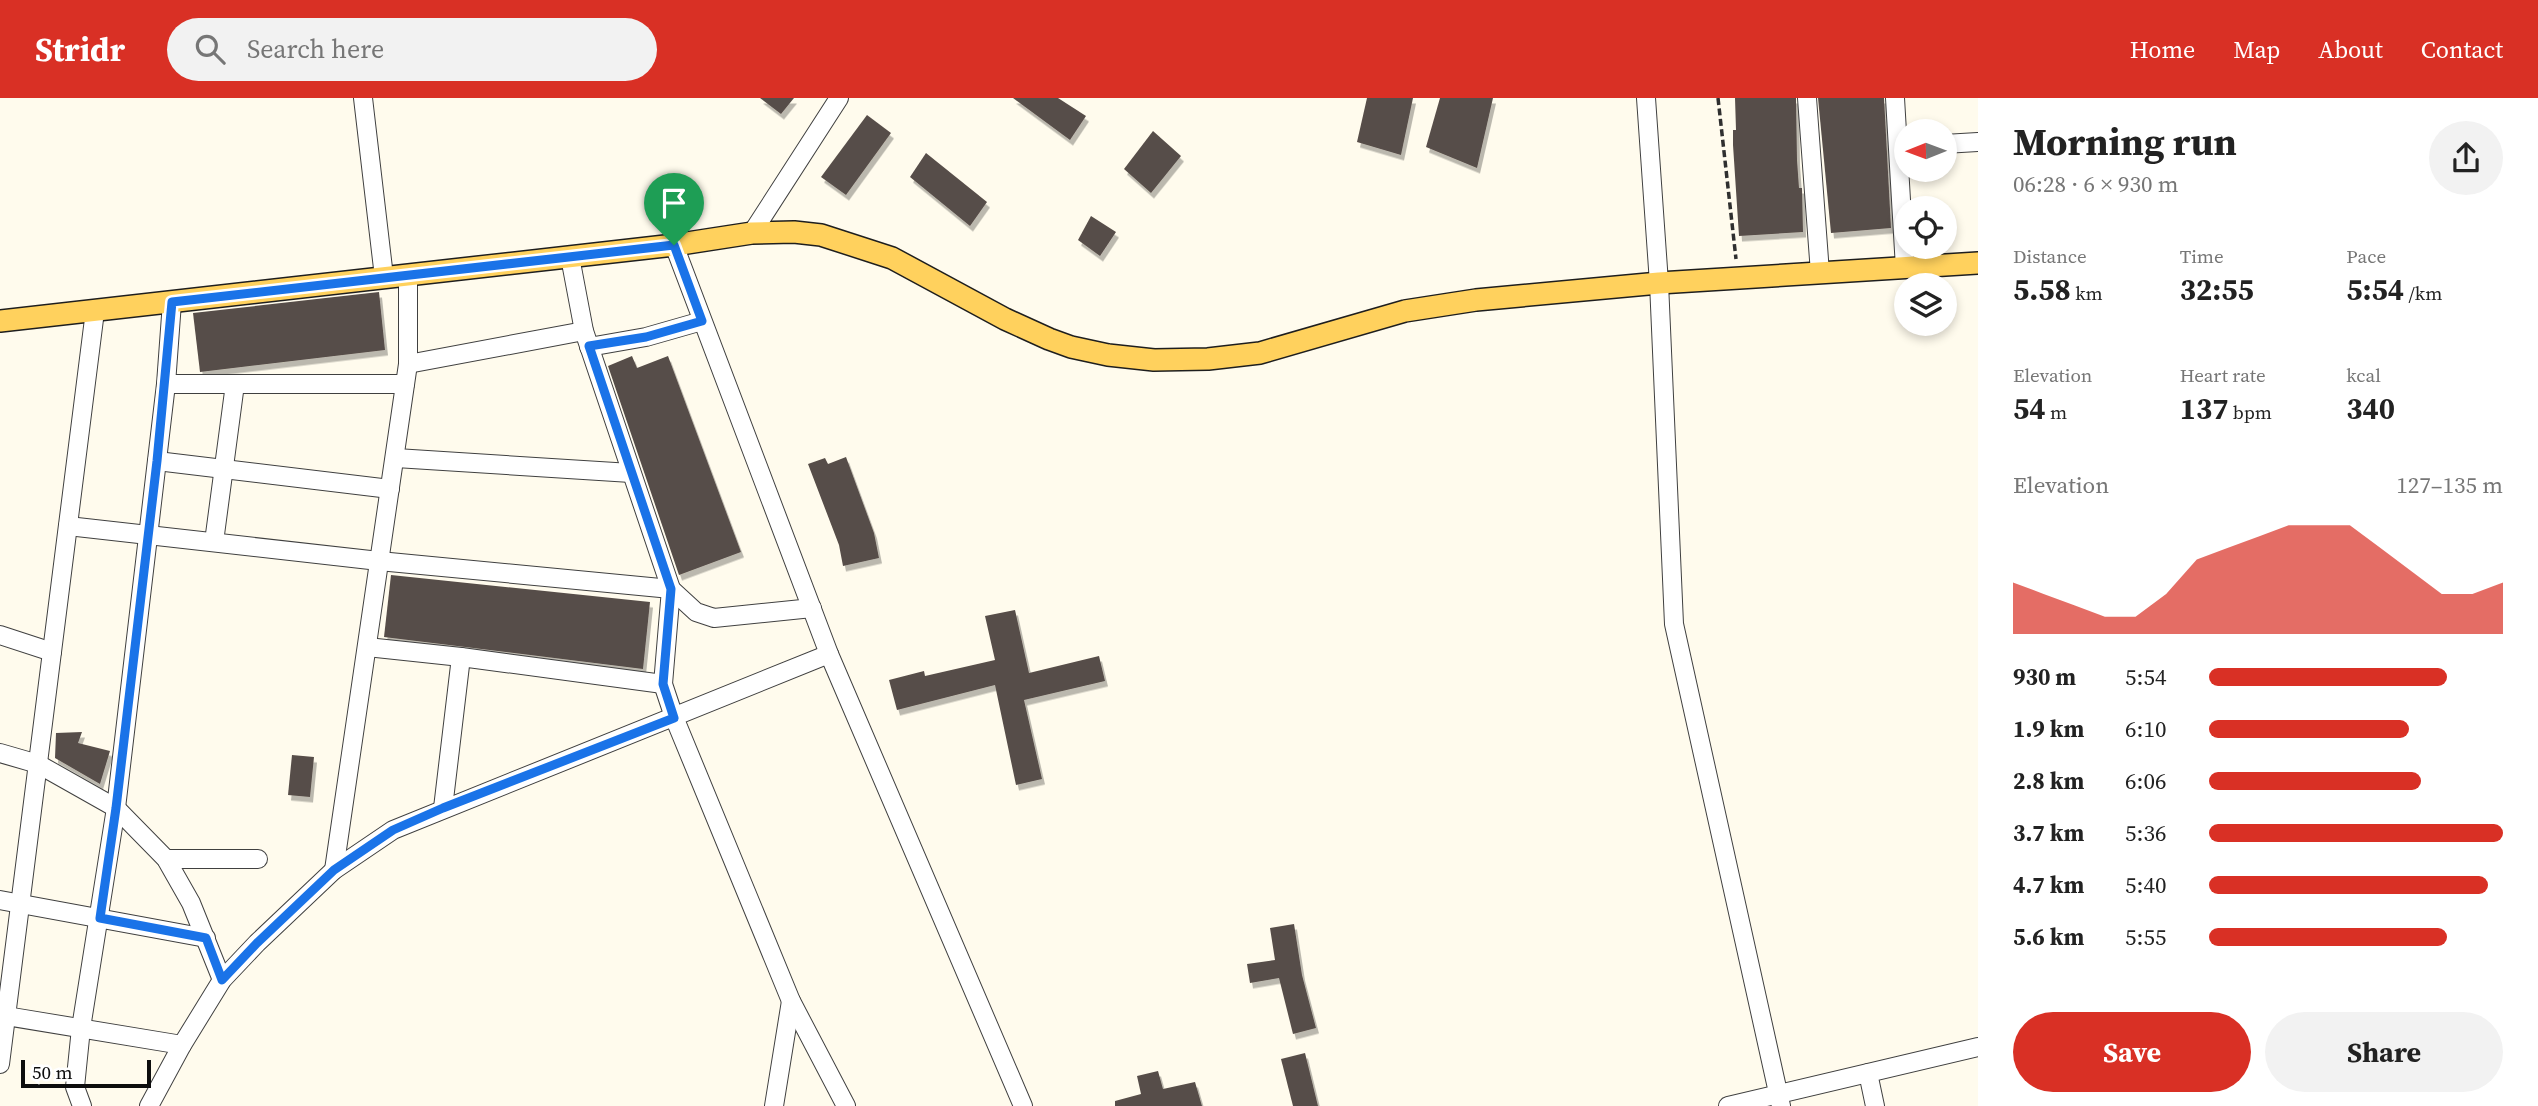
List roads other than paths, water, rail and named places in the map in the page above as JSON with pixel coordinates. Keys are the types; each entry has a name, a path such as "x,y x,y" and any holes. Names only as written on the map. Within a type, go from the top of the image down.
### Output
{"main road":[{"path":"0,321 674,245 752,233 810,233 892,258 1037,334 1071,347 1116,357 1208,359 1260,353 1405,311 1526,294 1978,263"}],"street":[{"path":"363,98 384,277"},
{"path":"752,233 839,98"},
{"path":"1646,98 1659,283 1674,624 1780,1100"},
{"path":"1807,98 1820,273"},
{"path":"1895,98 1898,119"},
{"path":"1957,143 1978,142"},
{"path":"1903,182 1905,268"},
{"path":"674,245 829,654 1023,1106"},
{"path":"570,257 587,339 671,589 663,684 674,718 791,1001 846,1106"},
{"path":"334,870 408,364 408,275"},
{"path":"82,1106 75,1087 81,1028 116,808 166,384 172,302"},
{"path":"0,1064 3,1016 20,904 95,311"},
{"path":"408,364 587,339 646,337 702,321"},
{"path":"166,384 405,384"},
{"path":"214,542 235,384"},
{"path":"396,458 631,473"},
{"path":"157,461 390,489"},
{"path":"68,526 379,561 671,589 696,612 714,618 812,608"},
{"path":"0,635 52,652"},
{"path":"367,647 663,684"},
{"path":"149,1106 222,980 334,870 393,830 829,654"},
{"path":"443,808 461,657"},
{"path":"0,752 38,764 116,808 166,859 191,903 222,980"},
{"path":"166,859 258,859"},
{"path":"0,900 206,938"},
{"path":"774,1106 791,1001"},
{"path":"3,1016 182,1045"},
{"path":"1728,1106 1780,1100 1868,1073 1978,1047"},
{"path":"1868,1073 1875,1106"}]}
